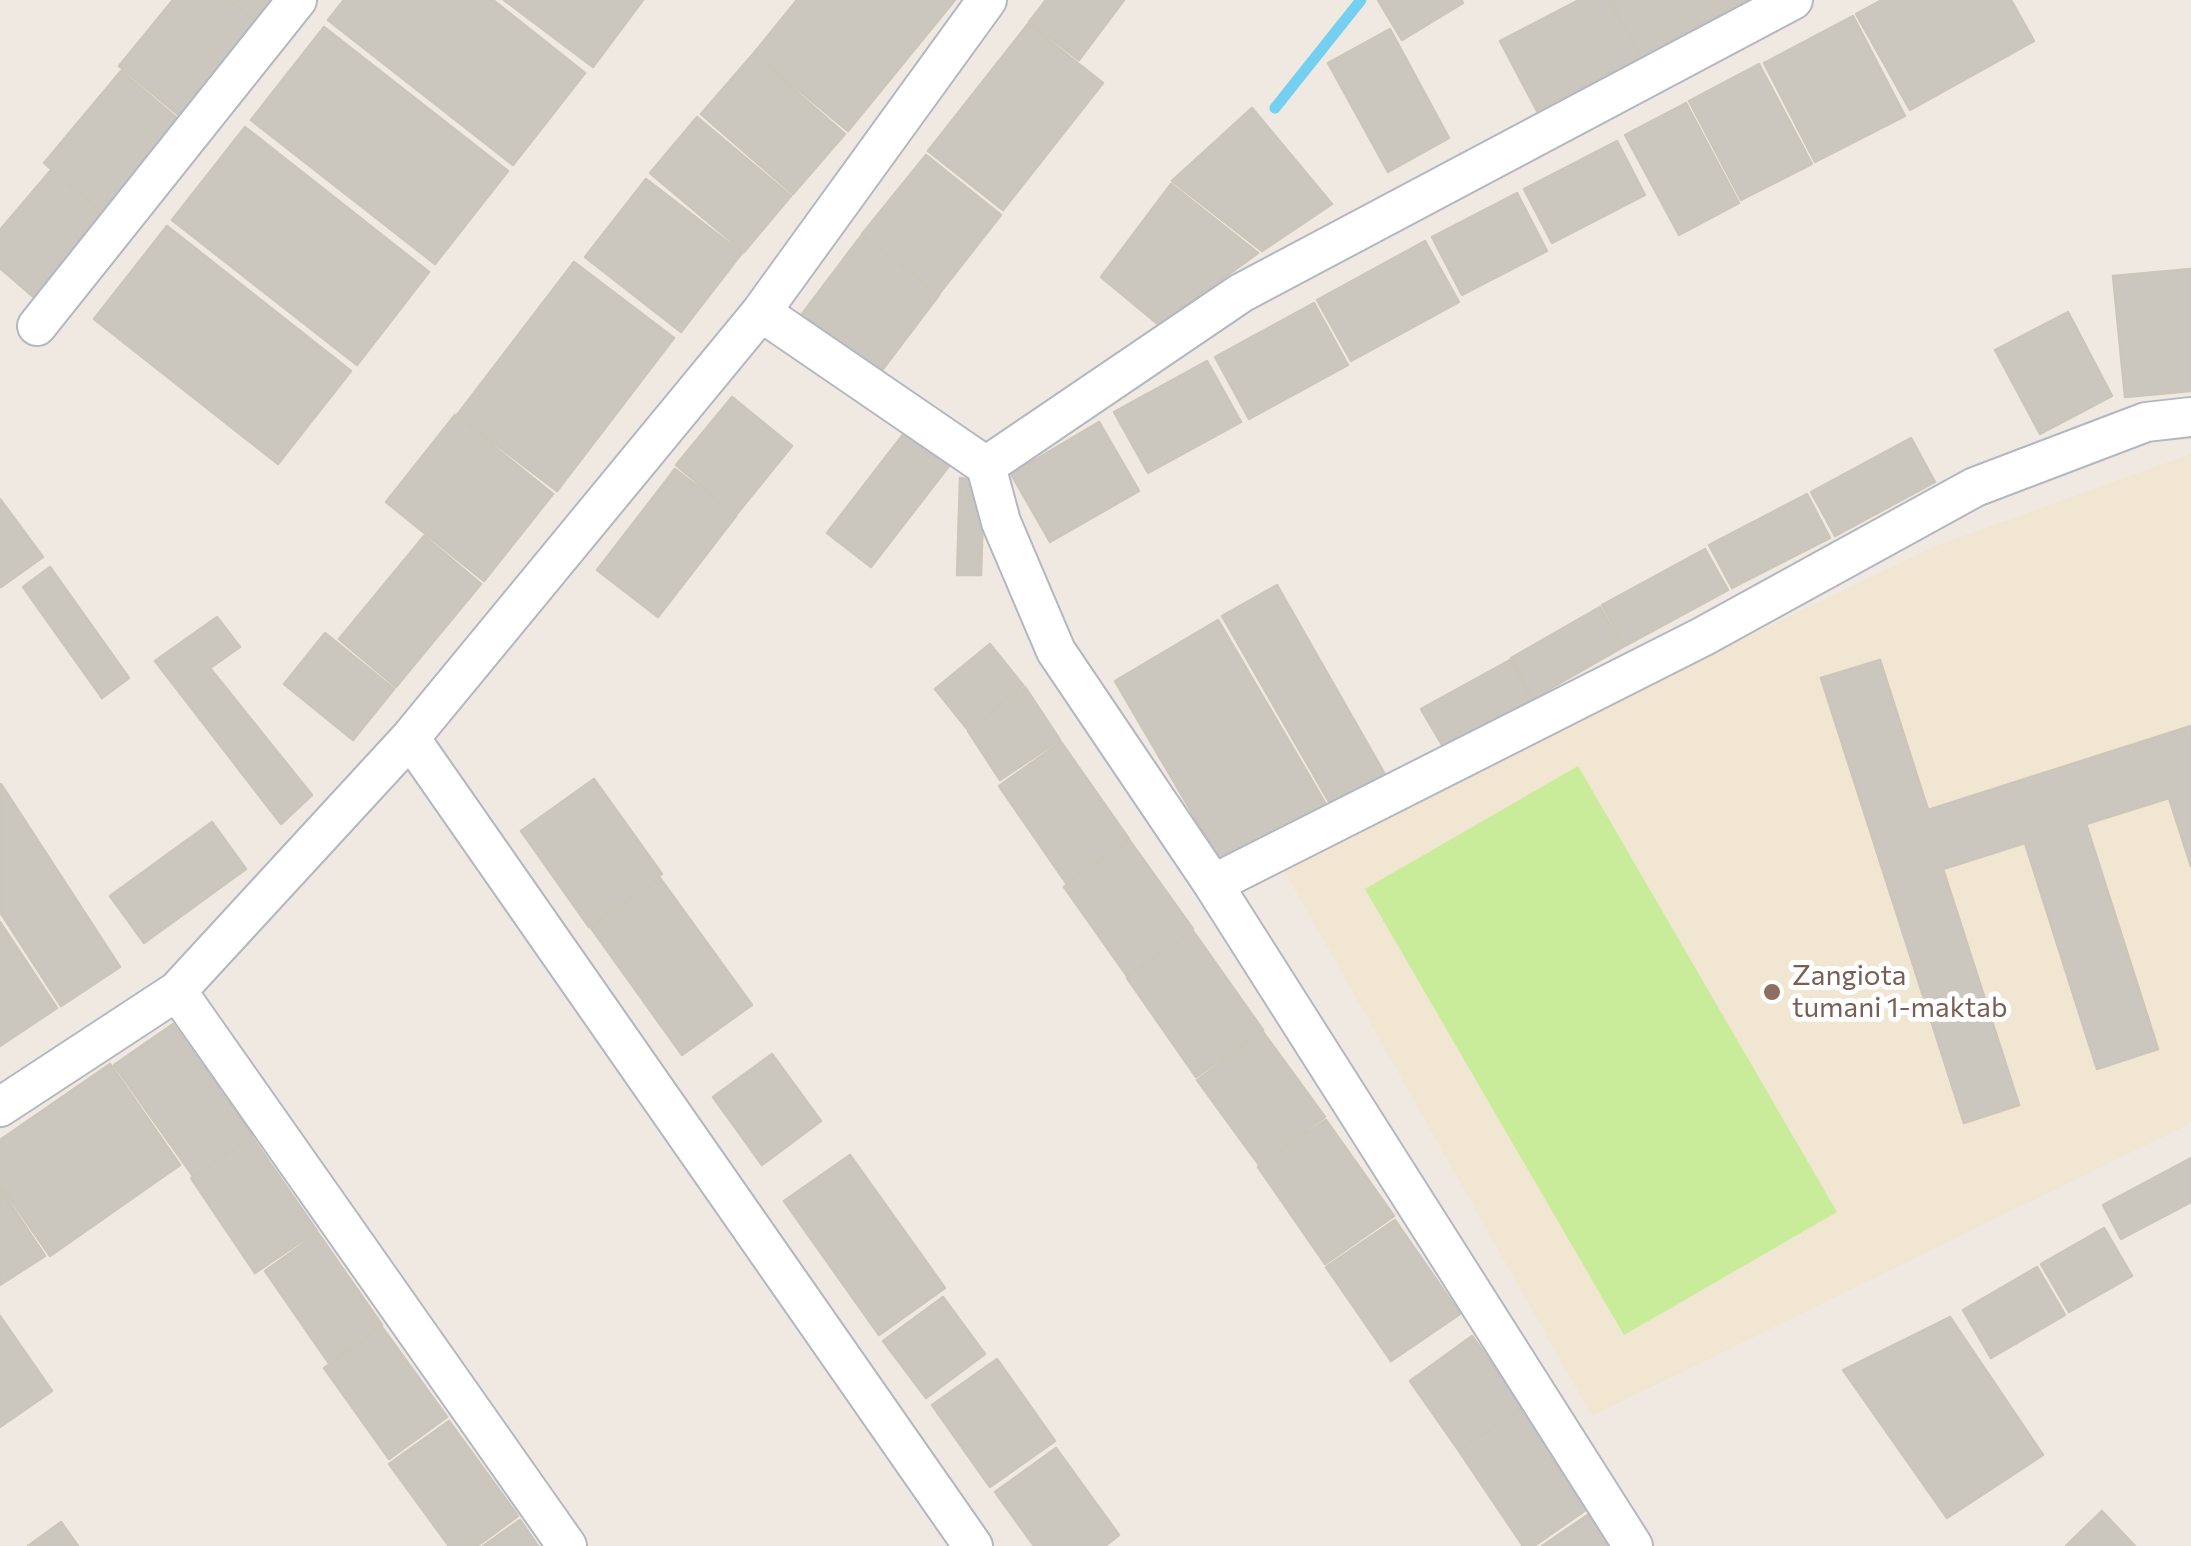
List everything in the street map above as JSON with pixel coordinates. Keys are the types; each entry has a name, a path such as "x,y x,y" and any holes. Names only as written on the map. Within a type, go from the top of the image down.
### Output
{"street":[{"path":"37,326 297,0"},
{"path":"0,1106 177,991 410,738 760,312 987,0"},
{"path":"986,466 1241,293 1793,0"},
{"path":"760,312 986,466 1001,522 1056,651 1213,884 1633,1546"},
{"path":"1213,884 1702,638 1975,487 2146,422 2191,417"},
{"path":"410,738 972,1546"},
{"path":"177,991 568,1546"}],"shaded area":[{"name":"Zangiota tumani 1-maktab","path":"2191,454 2191,1123 1592,1416 1279,861 1936,546"}],"green space":[{"path":"1578,766 1837,1212 1624,1335 1365,889"}],"building":[{"path":"173,0 228,0 263,29 187,122 119,66"},
{"path":"229,0 286,0 264,27"},
{"path":"344,0 493,0 585,73 513,165 328,20"},
{"path":"504,0 643,0 593,67"},
{"path":"797,0 955,0 848,131 754,53"},
{"path":"1046,0 1124,0 1079,60 1029,22"},
{"path":"1378,0 1461,0 1463,3 1402,40"},
{"path":"1579,0 1609,0 1640,57 1537,111 1500,41"},
{"path":"1611,0 1747,0 1641,56"},
{"path":"1882,0 2011,0 2034,41 1910,110 1856,14"},
{"path":"1853,16 1905,116 1815,162 1764,63"},
{"path":"1028,24 1103,83 1003,210 928,151"},
{"path":"324,27 508,171 435,264 251,120"},
{"path":"1390,29 1449,138 1388,172 1328,63"},
{"path":"753,54 845,134 793,194 701,114"},
{"path":"1759,64 1812,164 1741,200 1689,101"},
{"path":"121,71 185,125 109,217 44,163"},
{"path":"1686,103 1739,203 1679,235 1625,135"},
{"path":"1252,108 1332,204 1262,251 1172,181"},
{"path":"697,117 791,196 744,252 650,173"},
{"path":"245,127 429,272 357,365 172,220"},
{"path":"1617,141 1645,195 1552,243 1524,189"},
{"path":"926,155 1001,215 939,294 862,234"},
{"path":"51,170 107,218 37,300 0,268 0,230"},
{"path":"646,179 742,253 681,332 585,257"},
{"path":"1171,184 1258,253 1159,325 1101,277"},
{"path":"1517,193 1547,251 1462,295 1432,237"},
{"path":"167,226 351,371 278,464 94,319"},
{"path":"861,236 939,295 880,373 802,314"},
{"path":"1425,241 1459,302 1351,361 1317,300"},
{"path":"574,262 674,338 557,491 457,415"},
{"path":"2191,269 2191,391 2125,397 2113,276"},
{"path":"1314,303 1348,365 1249,419 1215,357"},
{"path":"2068,312 2112,396 2040,434 1995,350"},
{"path":"1207,361 1241,422 1148,473 1114,412"},
{"path":"732,397 792,446 736,515 676,465"},
{"path":"455,415 553,494 484,581 386,502"},
{"path":"1099,422 1139,491 1050,542 1011,474"},
{"path":"905,432 949,466 871,567 827,533"},
{"path":"1911,438 1935,482 1835,536 1811,492"},
{"path":"675,469 736,516 658,617 597,570"},
{"path":"960,478 984,481 981,575 957,575"},
{"path":"1807,494 1830,538 1732,588 1709,545"},
{"path":"0,499 43,557 1,587 0,586"},
{"path":"424,536 481,584 396,687 339,639"},
{"path":"1705,549 1728,590 1625,646 1602,605"},
{"path":"50,567 129,678 102,698 23,587"},
{"path":"1277,585 1386,776 1332,807 1222,616"},
{"path":"1600,607 1623,647 1534,698 1511,658"},
{"path":"217,617 240,647 210,668 312,795 281,824 155,661"},
{"path":"1218,620 1328,808 1225,869 1115,681"},
{"path":"325,633 394,689 353,740 284,684"},
{"path":"990,644 1023,685 968,730 935,689"},
{"path":"1510,660 1532,699 1444,748 1421,709"},
{"path":"1880,660 1928,810 2191,726 2191,866 2169,798 2086,824 2158,1049 2097,1069 2025,843 1943,869 2019,1105 1964,1123 1821,678"},
{"path":"1025,687 1060,740 1000,780 968,731"},
{"path":"1061,742 1129,839 1066,883 999,786"},
{"path":"594,779 662,874 589,927 521,831"},
{"path":"1,784 120,967 61,1006 0,912"},
{"path":"212,822 246,869 144,943 110,896"},
{"path":"1130,841 1193,929 1127,976 1064,887"},
{"path":"660,878 752,1005 682,1055 591,928"},
{"path":"0,922 57,1008 0,1046"},
{"path":"1193,931 1263,1030 1196,1077 1127,978"},
{"path":"173,1024 252,1135 193,1176 114,1065"},
{"path":"1263,1032 1325,1117 1259,1165 1197,1080"},
{"path":"772,1054 821,1121 762,1165 713,1097"},
{"path":"110,1064 180,1165 50,1256 0,1184 0,1140"},
{"path":"1326,1120 1394,1216 1325,1264 1258,1167"},
{"path":"252,1137 317,1231 255,1273 191,1178"},
{"path":"850,1155 945,1288 879,1335 784,1201"},
{"path":"2191,1158 2191,1202 2121,1239 2103,1205"},
{"path":"0,1188 45,1256 0,1285"},
{"path":"1395,1220 1460,1314 1391,1361 1326,1267"},
{"path":"2104,1228 2132,1276 2069,1312 2041,1264"},
{"path":"318,1233 382,1325 328,1362 265,1271"},
{"path":"2037,1267 2065,1315 1991,1358 1963,1310"},
{"path":"943,1297 985,1354 926,1398 883,1341"},
{"path":"0,1316 52,1391 0,1427"},
{"path":"1950,1317 2043,1455 1947,1518 1843,1370"},
{"path":"382,1327 447,1417 389,1459 324,1368"},
{"path":"1472,1336 1522,1406 1459,1451 1410,1381"},
{"path":"997,1359 1055,1441 990,1487 932,1405"},
{"path":"1523,1408 1590,1507 1534,1546 1523,1546 1459,1451"},
{"path":"449,1421 518,1516 477,1546 449,1546 389,1464"},
{"path":"1056,1448 1119,1535 1105,1546 1034,1546 995,1492"},
{"path":"2102,1511 2135,1546 2066,1546"},
{"path":"1592,1512 1615,1546 1542,1546"},
{"path":"520,1520 538,1546 483,1546"},
{"path":"61,1522 78,1546 28,1546"}],"waterway":[{"path":"1275,108 1361,0"}],"place":[{"name":"Zangiota tumani 1-maktab","path":"1772,992"}]}
